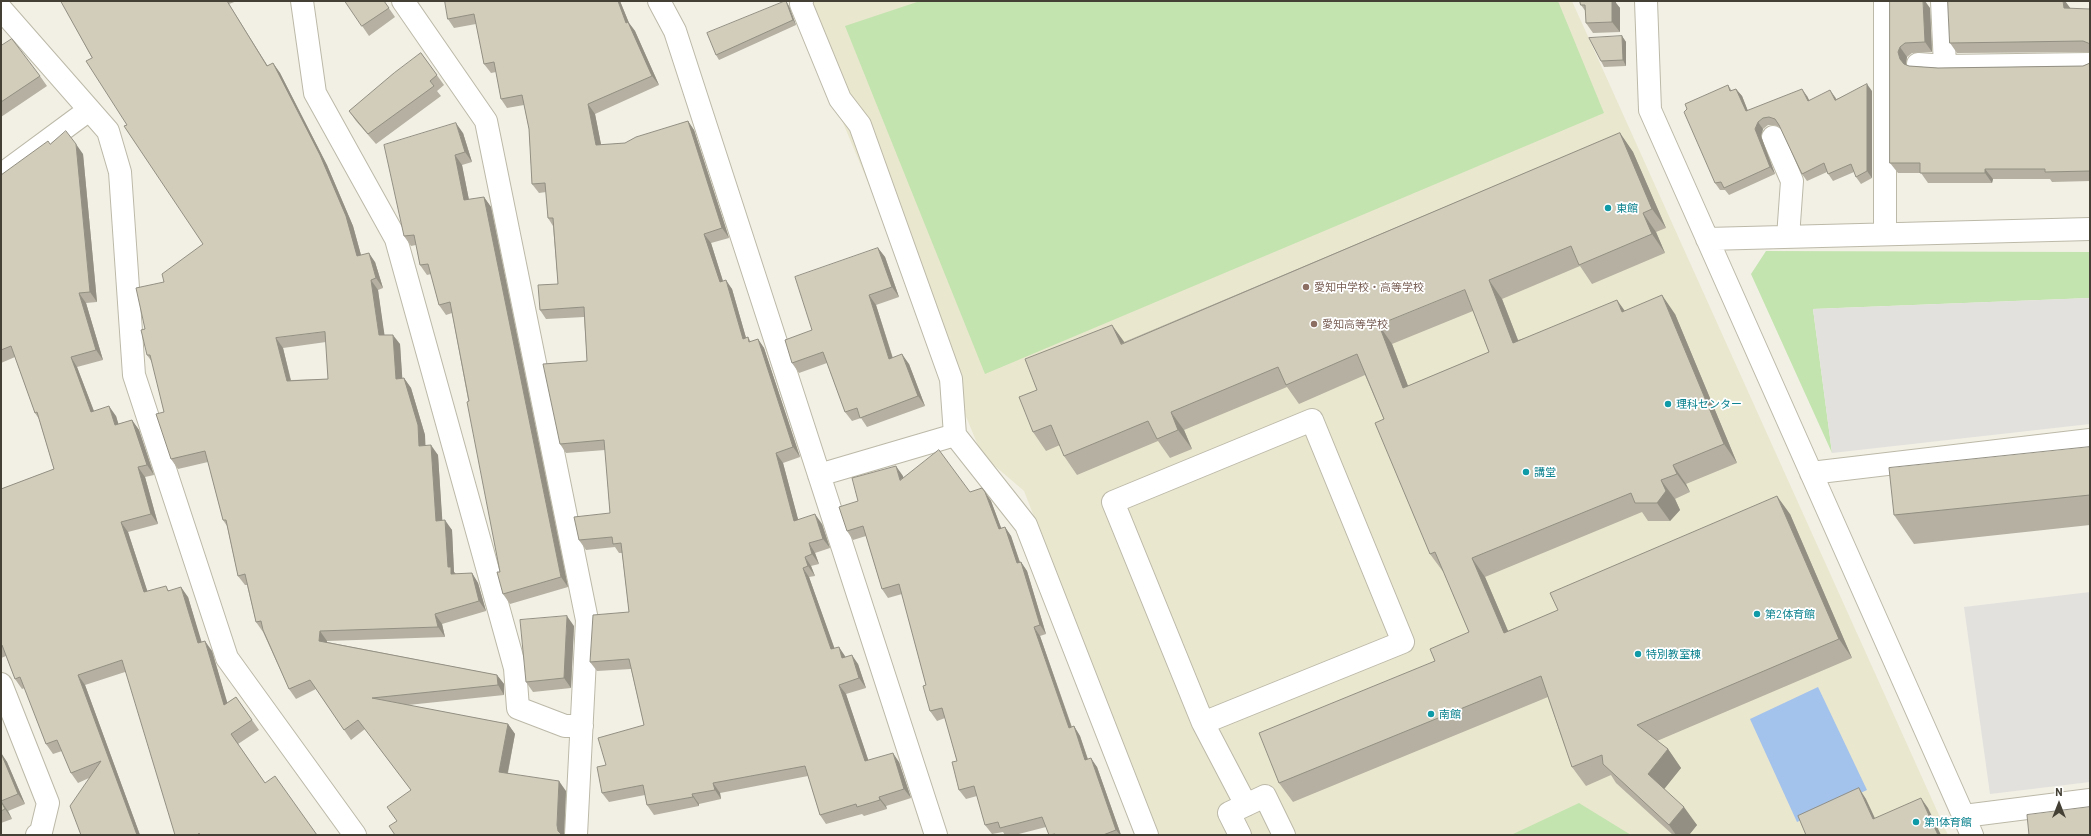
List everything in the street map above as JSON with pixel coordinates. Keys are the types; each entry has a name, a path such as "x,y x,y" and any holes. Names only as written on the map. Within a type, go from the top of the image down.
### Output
{"street":[{"path":"302,1 315,93 396,239 515,668 518,708 565,726 582,726"},
{"path":"403,1 486,121 587,620 576,835"},
{"path":"659,1 675,31 936,835"},
{"path":"802,1 801,4 840,99 860,125 951,379 955,435 1026,525 1147,835"},
{"path":"1646,1 1650,110 1968,826 2090,800"},
{"path":"1885,234 1886,1"},
{"path":"1942,1 1945,66"},
{"path":"1,9 108,131 120,172 134,375 227,658 355,835"},
{"path":"1918,64 1945,66 2090,64"},
{"path":"1,174 89,110"},
{"path":"1772,137 1792,181 1788,237"},
{"path":"1707,239 2090,229"},
{"path":"1203,723 1403,642 1312,420 1113,502 1203,723 1246,805"},
{"path":"819,475 955,435"},
{"path":"1811,473 2090,440"},
{"path":"1,684 48,803 41,832 37,835"},
{"path":"1240,835 1229,812 1265,796 1284,835"}],"shaded area":[{"name":"愛知中学校・高等学校","path":"792,1 1572,1 1948,835 1158,835 1024,491 982,455"},
{"path":"2090,298 2090,424 1832,453 1813,309"},
{"path":"2090,592 2090,782 1990,794 1964,607"}],"green space":[{"path":"920,1 1558,1 1604,113 985,374 845,26"},
{"path":"1766,251 2090,252 2090,298 1813,309 1832,453 1751,274"},
{"path":"1579,803 1631,835 1511,835"}],"water":[{"path":"1818,687 1867,790 1797,822 1750,719"}],"building":[{"path":"61,1 227,1 267,66 273,63 320,155 346,216 357,256 369,253 376,278 371,280 379,335 393,335 396,379 404,378 418,425 419,446 431,445 436,521 445,520 448,567 451,567 451,574 472,573 479,601 435,614 438,627 320,631 319,641 497,675 498,685 372,698 508,724 499,772 559,781 557,825 558,831 562,835 395,835 389,826 397,821 387,807 411,790 358,720 344,730 310,680 289,689 263,630 261,621 256,622 245,574 238,576 226,520 223,520 205,451 171,459 156,414 164,412 150,355 147,355 141,330 145,329 136,288 164,282 162,274 203,244 124,126 127,125 86,61 92,58","holes":["325,332 328,379 287,381 276,338"]},
{"path":"345,1 384,1 389,8 362,26"},
{"path":"445,1 618,1 626,23 628,22 652,76 588,104 596,145 625,143 636,137 688,121 722,228 704,234 720,282 726,280 743,339 748,337 749,342 758,339 793,447 776,453 794,521 815,514 823,539 809,543 812,554 805,557 808,566 803,568 831,649 839,647 842,658 852,655 859,678 839,685 865,761 893,753 904,789 879,797 880,800 857,807 856,804 820,815 805,766 713,783 715,790 692,794 693,797 647,805 643,785 602,793 597,767 606,765 598,738 644,725 629,659 590,662 593,615 629,612 621,543 613,544 612,537 579,540 574,517 610,513 604,440 560,444 543,364 587,361 584,307 540,310 538,285 558,284 553,218 548,218 545,183 532,184 529,129 522,95 501,99 494,62 484,64 474,14 448,19"},
{"path":"785,1 793,20 716,55 707,33"},
{"path":"1580,1 1612,1 1612,22 1586,23 1585,5 1581,5"},
{"path":"1890,1 1923,1 1925,42 1905,43 1900,47 1898,52 1900,59 1904,64 1909,66 1938,68 2083,66 2090,63 2090,171 2045,172 2045,169 1985,169 1985,173 1920,173 1920,163 1890,163"},
{"path":"1948,1 2063,1 2064,8 2090,9 2090,44 2083,41 1950,43"},
{"path":"1622,36 1623,60 1601,61 1589,38"},
{"path":"12,39 40,76 1,102 1,46"},
{"path":"421,53 437,75 430,81 434,86 368,134 349,111 394,73"},
{"path":"1867,84 1867,171 1856,177 1851,164 1828,174 1824,163 1802,174 1779,125 1775,119 1769,117 1763,118 1758,122 1755,129 1770,167 1724,188 1721,182 1715,183 1684,112 1687,109 1685,104 1728,85 1730,91 1736,89 1746,111 1802,89 1808,101 1830,90 1835,100"},
{"path":"456,123 465,152 455,155 464,200 484,197 561,577 503,594 497,572 500,572 467,402 469,401 450,302 439,305 428,264 420,265 414,235 404,236 384,145"},
{"path":"66,131 76,144 90,292 79,293 96,350 71,357 91,412 109,406 115,425 132,420 147,465 138,467 151,514 121,522 144,592 166,586 168,591 181,587 198,643 205,641 224,705 236,697 252,720 231,734 265,783 275,776 317,835 200,835 199,833 198,835 175,835 122,660 78,675 137,835 81,835 70,806 101,761 71,773 57,740 46,744 20,677 15,679 1,645 1,489 54,469 37,412 35,413 11,346 1,350 1,175 48,141 50,144"},
{"path":"1620,133 1652,209 1643,213 1652,234 1579,265 1571,246 1489,280 1513,343 1617,300 1622,312 1662,295 1724,444 1673,465 1677,474 1661,480 1666,491 1657,503 1635,503 1631,493 1472,558 1504,633 1558,610 1550,593 1777,496 1839,639 1637,725 1668,749 1648,774 1684,807 1669,825 1603,764 1602,755 1572,767 1541,676 1279,783 1259,733 1435,661 1430,649 1469,632 1435,552 1430,554 1375,423 1384,419 1357,354 1286,385 1278,367 1171,412 1178,430 1157,439 1148,421 1064,456 1051,425 1033,432 1019,397 1037,390 1025,359 1112,325 1121,344","holes":["1465,290 1489,352 1403,388 1379,325"]},
{"path":"878,248 892,287 869,295 889,359 902,354 918,396 860,418 857,408 845,412 823,352 792,363 785,340 812,330 795,277"},
{"path":"2090,447 2090,495 1894,515 1889,468"},
{"path":"939,450 970,492 982,488 985,492 999,529 1005,527 1017,563 1021,562 1040,625 1034,627 1069,728 1074,726 1085,760 1091,758 1116,830 1103,835 1049,835 1042,817 1000,828 998,822 985,825 974,786 959,790 952,762 957,761 942,708 930,711 923,686 926,685 899,584 882,589 863,526 847,531 839,507 858,501 852,478 896,466 900,480"},
{"path":"567,616 564,678 526,682 520,620"},
{"path":"1,753 18,794 1,801"},
{"path":"1859,788 1873,819 1921,798 1938,835 1806,835 1798,816"},
{"path":"1,801 5,809 1,811"},
{"path":"2090,807 2090,835 2029,835 2027,815"}],"place":[{"name":"東館","path":"1608,208"},
{"name":"愛知中学校・高等学校","path":"1306,287"},
{"name":"愛知高等学校","path":"1314,324"},
{"name":"理科センター","path":"1668,404"},
{"name":"講堂","path":"1526,472"},
{"name":"第2体育館","path":"1757,614"},
{"name":"特別教室棟","path":"1638,654"},
{"name":"南館","path":"1431,714"},
{"name":"第1体育館","path":"1916,822"}]}
